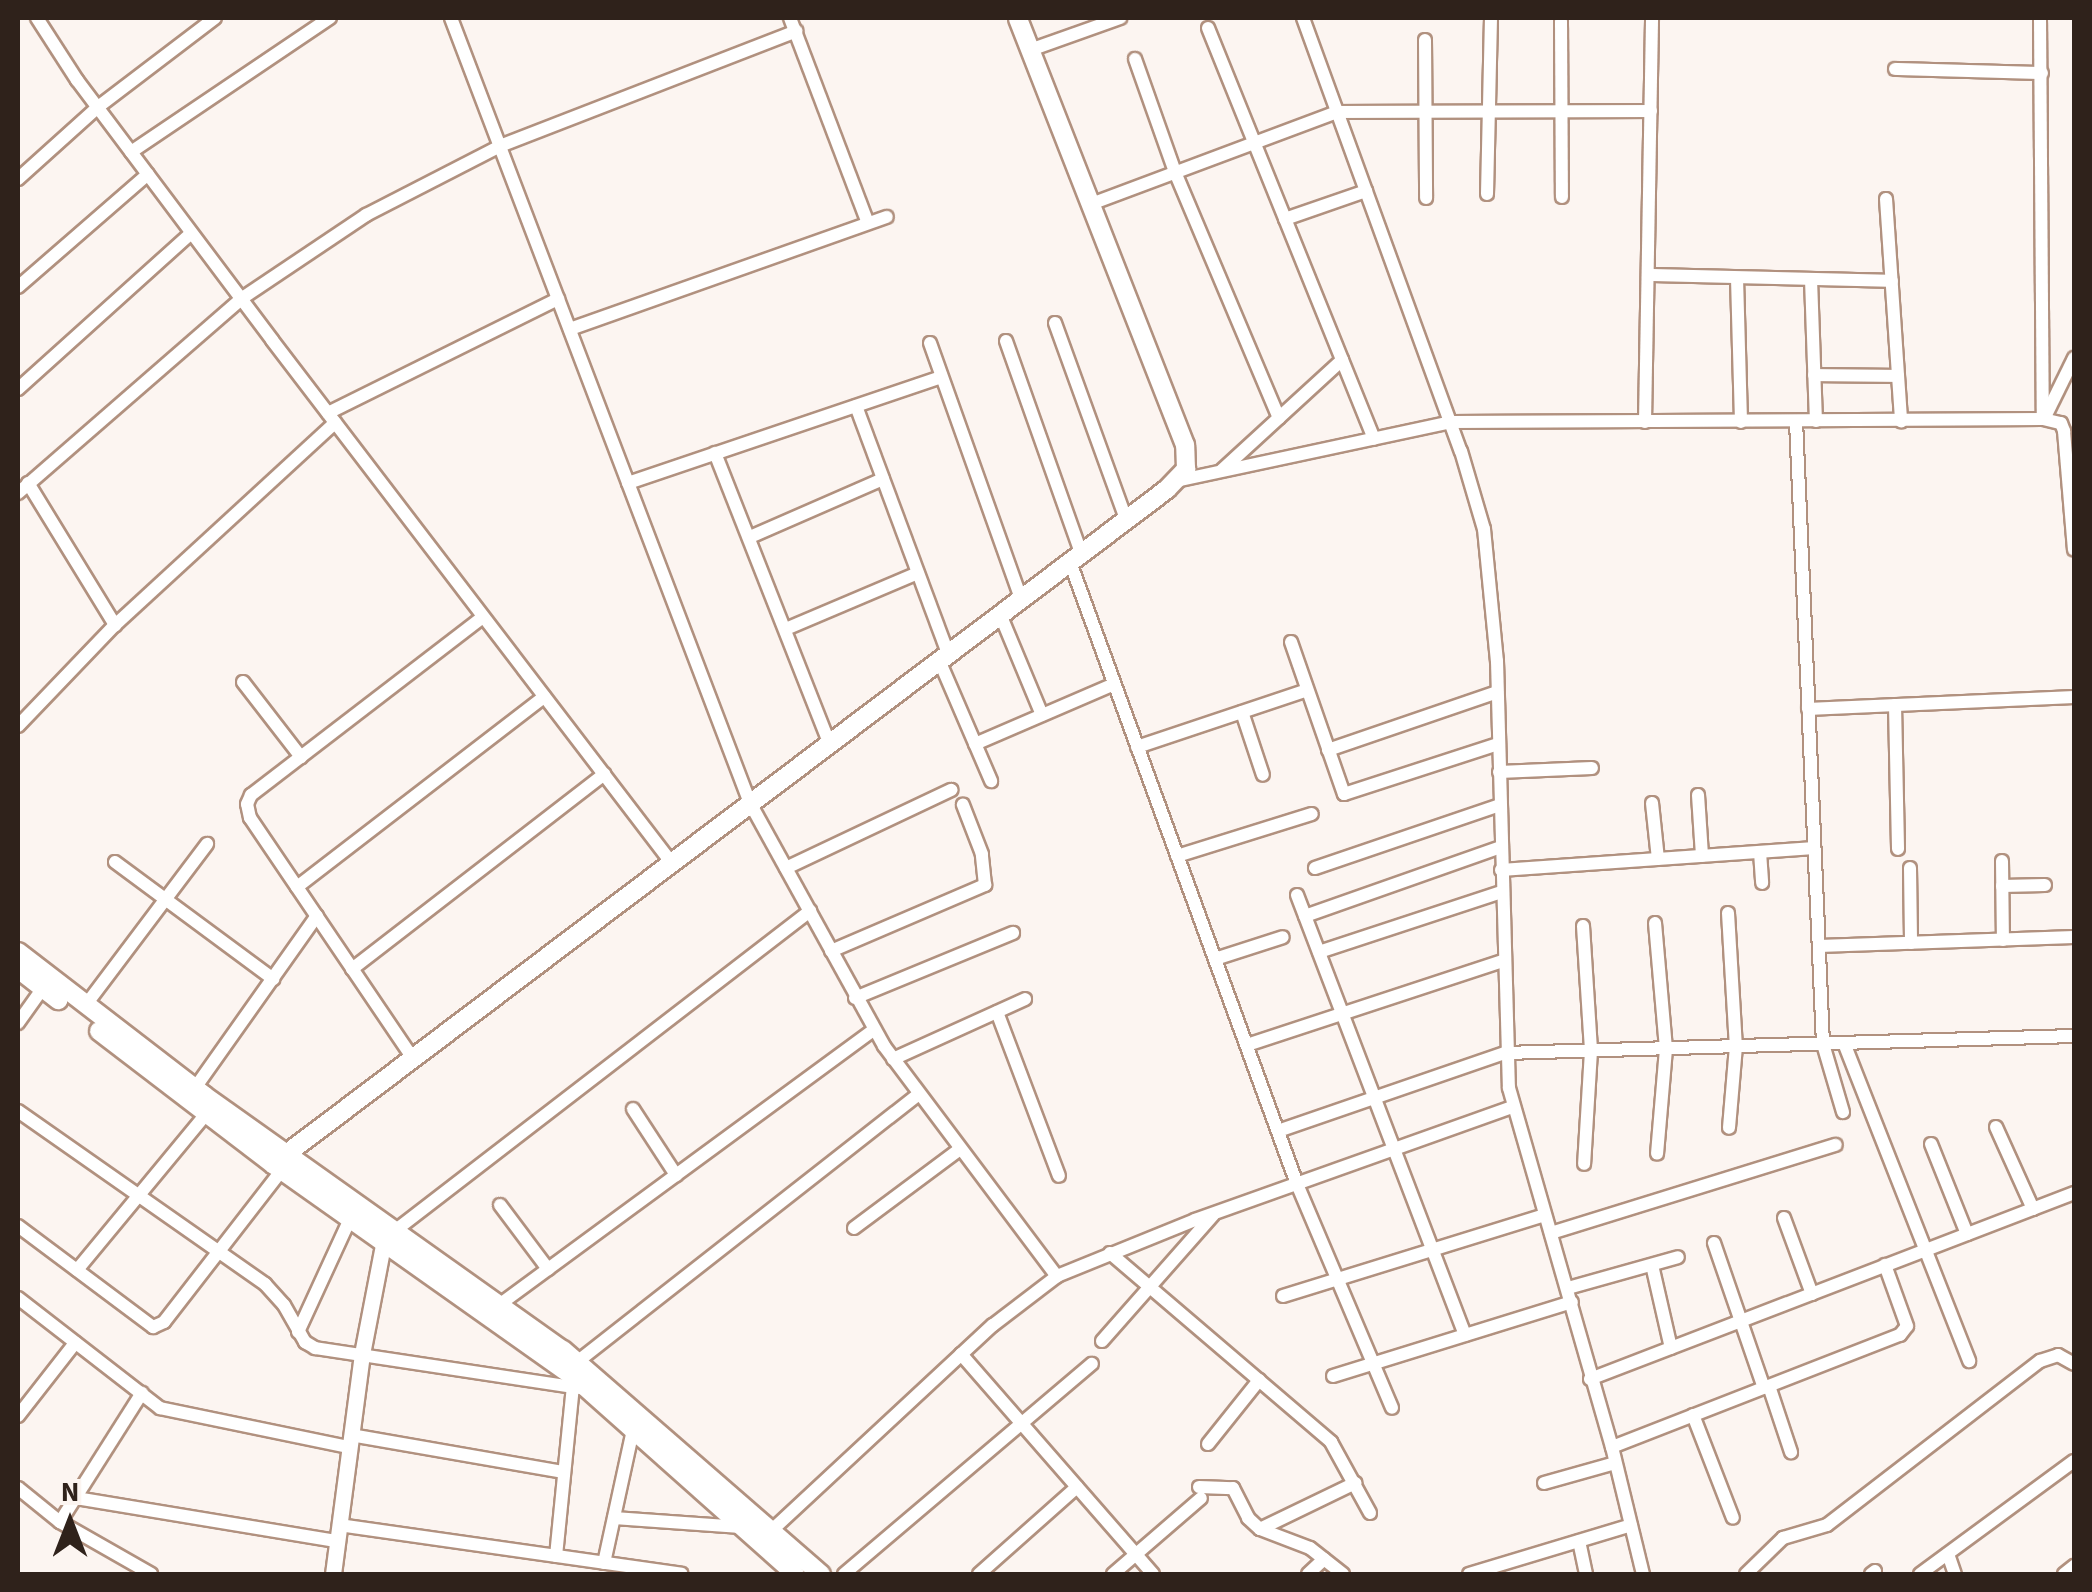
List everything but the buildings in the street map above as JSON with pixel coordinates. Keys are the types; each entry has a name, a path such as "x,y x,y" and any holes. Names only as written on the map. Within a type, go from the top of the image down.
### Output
{"main road":[{"path":"280,1162 412,1057 1126,520 1186,469 1185,446 1018,18"},
{"path":"18,952 196,1088 280,1162 351,1217 390,1235 633,1430 796,1574"},
{"path":"18,968 206,1114 499,1305 577,1362 821,1574"}],"street":[{"path":"37,18 98,108 241,299 671,862"},
{"path":"18,179 98,108 215,18"},
{"path":"132,152 330,18"},
{"path":"451,18 750,803 874,1030 1057,1276"},
{"path":"1030,50 1120,18"},
{"path":"1303,18 1451,422 1484,529 1490,565 1497,692 1505,1053 1513,1106 1570,1295 1643,1574"},
{"path":"1487,194 1491,18"},
{"path":"1646,422 1652,18"},
{"path":"2040,18 2044,420"},
{"path":"1561,21 1562,197"},
{"path":"116,625 23,488 241,299 366,215 500,146 793,24 868,224"},
{"path":"1208,28 1374,439"},
{"path":"1426,40 1426,198"},
{"path":"1135,59 1175,172 1279,418"},
{"path":"1896,69 2042,74"},
{"path":"1091,204 1337,112 1650,111"},
{"path":"18,287 148,174"},
{"path":"1285,219 1366,191"},
{"path":"1886,200 1902,421"},
{"path":"570,329 886,217"},
{"path":"18,390 192,233"},
{"path":"1648,275 1892,280"},
{"path":"1737,278 1741,422"},
{"path":"1811,279 1816,421"},
{"path":"18,726 116,625 331,418 558,299"},
{"path":"1055,322 1126,520"},
{"path":"1006,341 1114,684 1297,1184 1392,1408"},
{"path":"930,342 1020,599"},
{"path":"2044,420 2074,358"},
{"path":"1220,471 1342,360"},
{"path":"1814,375 1898,376"},
{"path":"628,483 941,377"},
{"path":"856,406 918,573 943,657 991,781"},
{"path":"1176,481 1451,422 2044,420 2068,423 2074,550"},
{"path":"1796,421 1823,1044 1843,1112"},
{"path":"715,454 829,743"},
{"path":"750,537 884,480"},
{"path":"786,629 918,573"},
{"path":"1000,614 1042,715"},
{"path":"412,1057 247,811 251,795 483,617"},
{"path":"1291,642 1346,795 1498,744"},
{"path":"243,682 301,757"},
{"path":"975,744 1114,684"},
{"path":"1138,747 1307,690"},
{"path":"1328,750 1497,692"},
{"path":"297,887 544,697"},
{"path":"1808,710 2074,697"},
{"path":"1895,705 1898,849"},
{"path":"1242,712 1263,775"},
{"path":"1499,772 1592,768"},
{"path":"352,968 604,774"},
{"path":"786,868 950,790"},
{"path":"1698,795 1702,856"},
{"path":"1652,802 1658,859"},
{"path":"1315,868 1500,805"},
{"path":"831,951 986,885 982,854 963,806"},
{"path":"1178,856 1312,814"},
{"path":"84,1006 207,844"},
{"path":"1305,916 1500,847"},
{"path":"1501,870 1814,848"},
{"path":"1760,852 1762,883"},
{"path":"2002,861 2004,940"},
{"path":"114,862 272,979"},
{"path":"1910,868 1912,943"},
{"path":"2002,886 2044,885"},
{"path":"1319,952 1502,892"},
{"path":"1297,895 1464,1335"},
{"path":"333,1574 362,1354 390,1235 810,911"},
{"path":"1728,913 1736,1046 1729,1128"},
{"path":"196,1088 317,916"},
{"path":"1655,923 1666,1048 1657,1154"},
{"path":"1583,926 1591,1051 1584,1164"},
{"path":"854,998 1013,933"},
{"path":"1215,960 1283,936"},
{"path":"1819,946 2074,937"},
{"path":"1246,1046 1503,961"},
{"path":"18,1022 43,988"},
{"path":"893,1059 1026,999"},
{"path":"997,1012 1060,1176"},
{"path":"499,1305 874,1030"},
{"path":"1278,1131 1505,1053 2074,1036"},
{"path":"1844,1043 1969,1361"},
{"path":"577,1362 918,1094"},
{"path":"771,1532 961,1354 1027,1296 1057,1276 1214,1213 1513,1106"},
{"path":"634,1109 676,1175"},
{"path":"18,1111 277,1294 298,1332 315,1348 581,1388 564,1472 556,1556"},
{"path":"77,1270 206,1114"},
{"path":"1996,1126 2033,1208"},
{"path":"1931,1144 1967,1234"},
{"path":"1551,1232 1836,1145"},
{"path":"854,1228 960,1148"},
{"path":"18,1226 152,1327 164,1322 280,1162"},
{"path":"1590,1378 2074,1192"},
{"path":"500,1205 548,1270"},
{"path":"1102,1341 1214,1213"},
{"path":"1283,1296 1546,1215"},
{"path":"298,1332 351,1217"},
{"path":"1784,1218 1812,1294"},
{"path":"1714,1242 1740,1321 1792,1452"},
{"path":"1110,1253 1331,1442 1370,1513"},
{"path":"1333,1376 1464,1335 1678,1257"},
{"path":"1652,1265 1671,1348"},
{"path":"1612,1447 1905,1332 1885,1265"},
{"path":"18,1298 160,1408 185,1416 564,1472"},
{"path":"18,1416 75,1343"},
{"path":"961,1354 1153,1574"},
{"path":"1746,1574 1783,1538 1827,1524 2040,1362 2058,1355 2074,1364"},
{"path":"844,1574 1092,1364"},
{"path":"1208,1444 1259,1380"},
{"path":"60,1522 142,1393"},
{"path":"1693,1416 1733,1518"},
{"path":"604,1563 633,1430"},
{"path":"1920,1574 2074,1461"},
{"path":"1544,1482 1616,1463"},
{"path":"1260,1529 1354,1483"},
{"path":"979,1574 1078,1487"},
{"path":"18,1488 60,1522 150,1574"},
{"path":"1113,1574 1200,1493 1233,1488 1248,1518 1260,1529 1310,1548 1343,1574"},
{"path":"76,1498 682,1574"},
{"path":"614,1518 741,1527"},
{"path":"1470,1574 1502,1570 1631,1525"},
{"path":"1578,1541 1586,1574"},
{"path":"1948,1554 1955,1574"},
{"path":"1308,1574 1324,1558"},
{"path":"2064,1574 2074,1566"}]}
